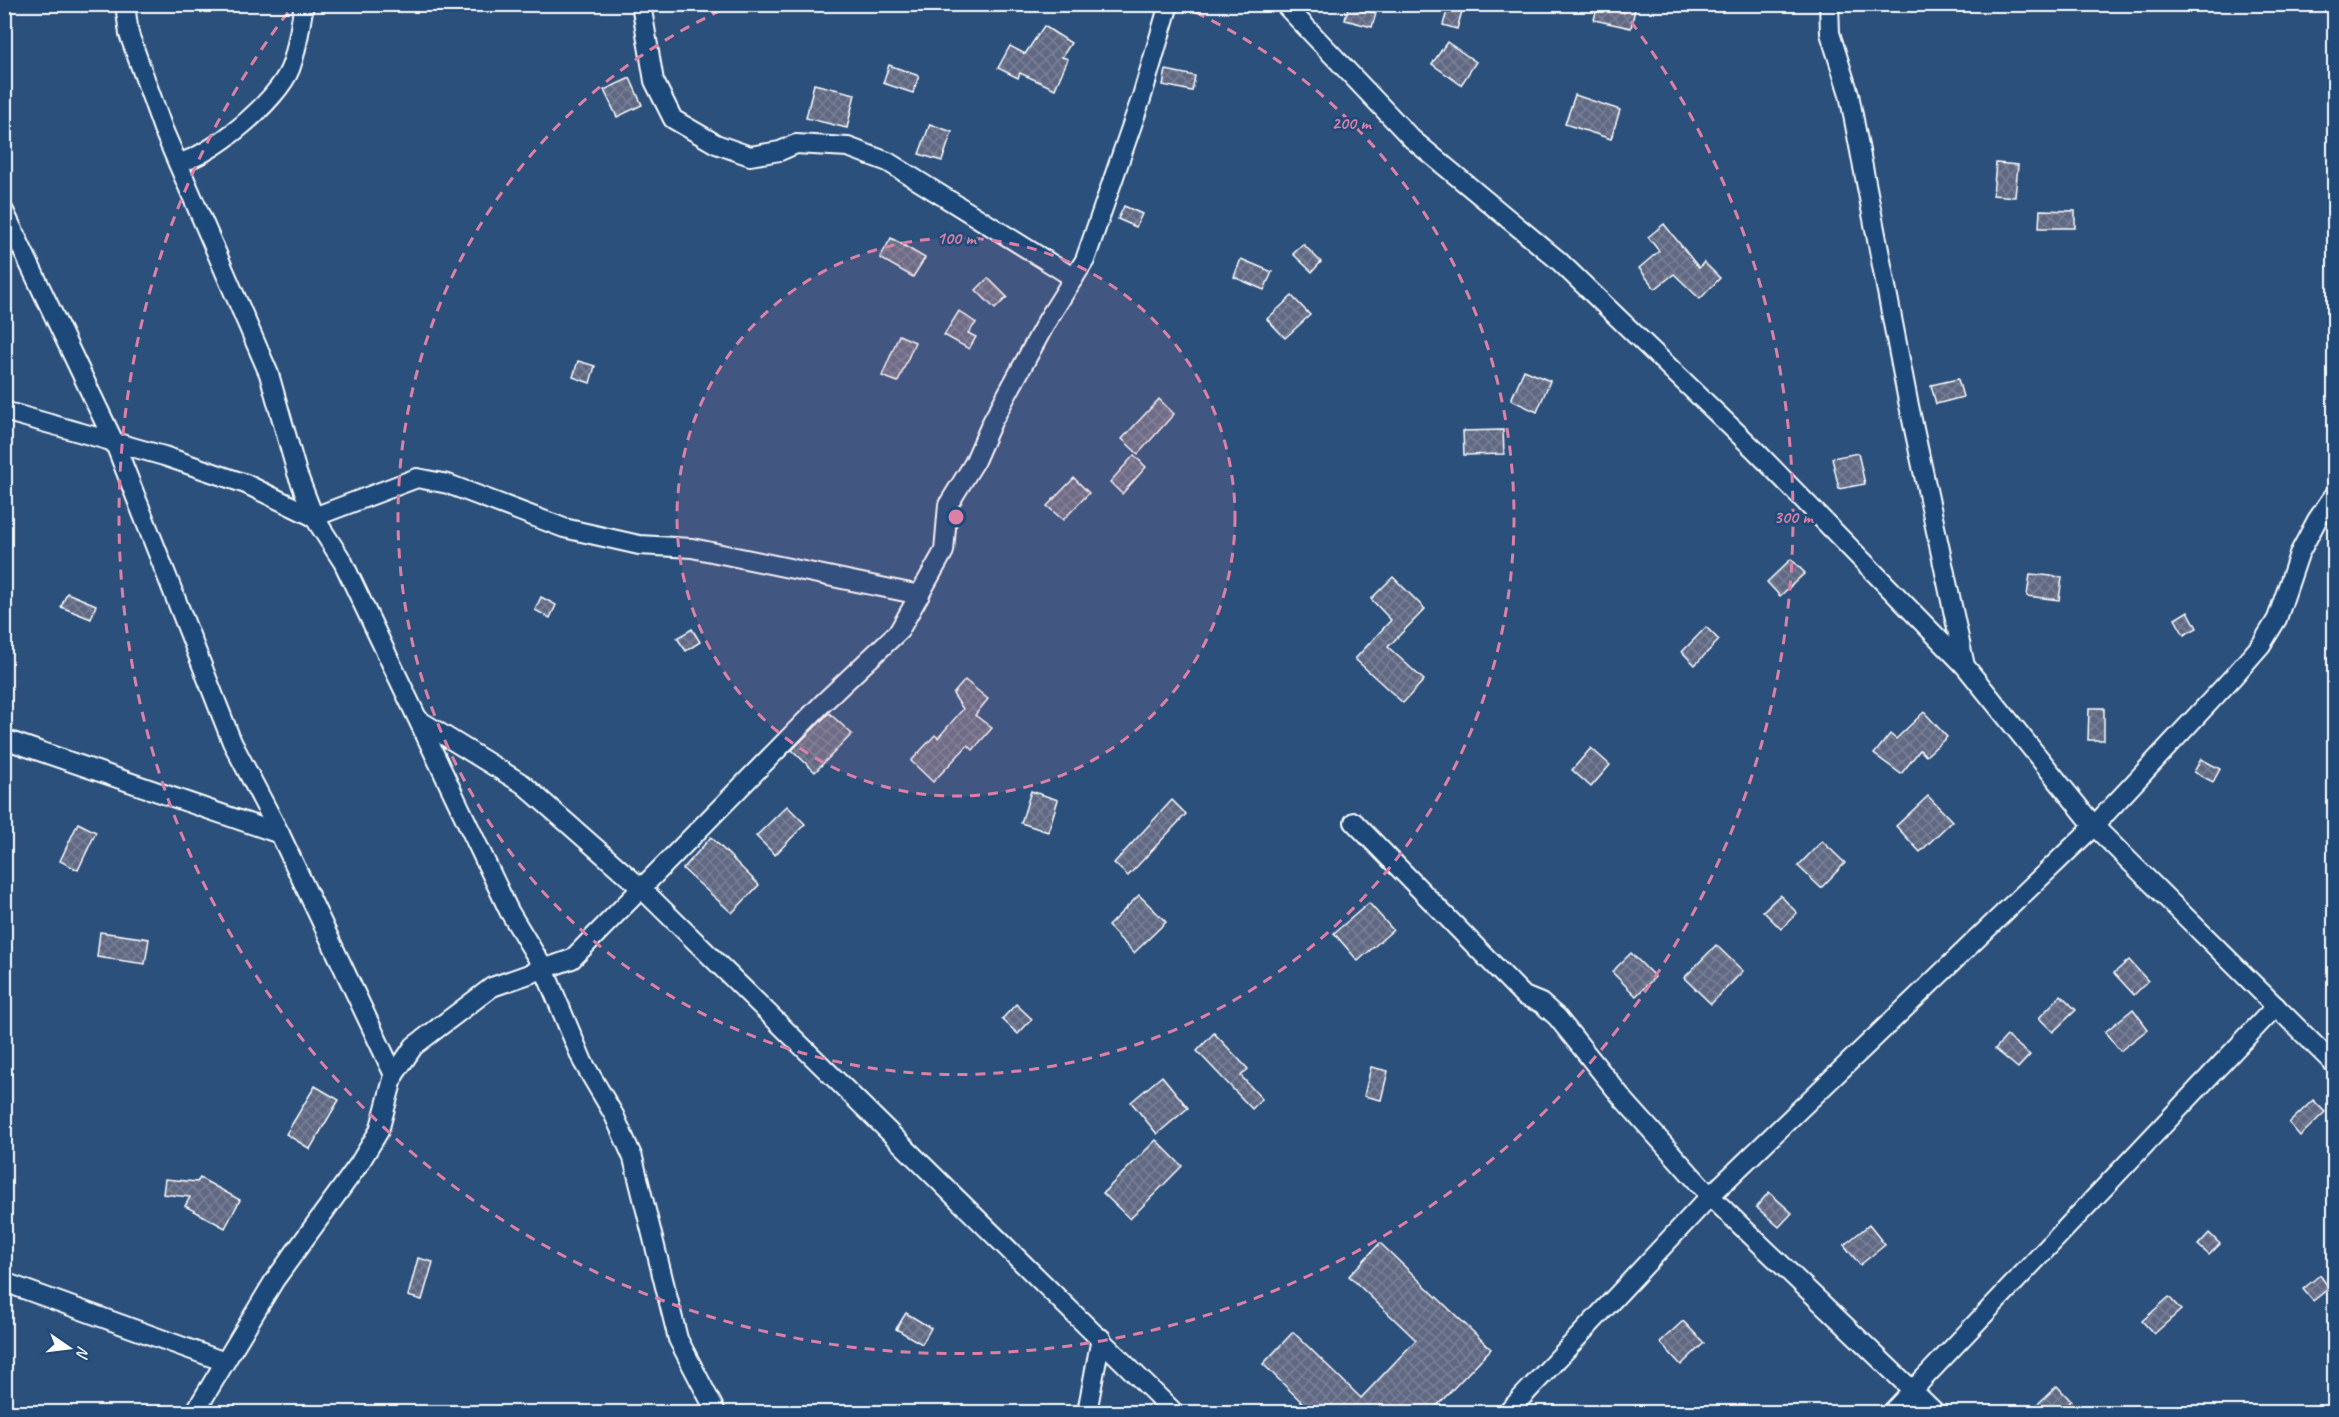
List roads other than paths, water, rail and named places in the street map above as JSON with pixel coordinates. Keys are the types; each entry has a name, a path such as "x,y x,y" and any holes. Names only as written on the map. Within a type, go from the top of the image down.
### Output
{"street":[{"path":"125,4 129,34 163,129 269,374 297,473 314,517 343,562 509,911 544,969 583,1062 625,1137 633,1158 678,1339 716,1413"},
{"path":"178,163 190,161 214,146 271,100 290,69 304,4"},
{"path":"641,4 654,81 673,119 716,144 750,156 780,152 795,144 848,147 888,162 1074,278"},
{"path":"195,1413 273,1281 339,1194 379,1131 394,1075 414,1046 492,987 572,959 640,886 663,869 823,703 899,631 944,552 948,505 974,463 992,422 1048,319 1085,260 1169,4"},
{"path":"1284,4 1412,139 1559,261 1755,450 1965,666 2094,826 2334,1064"},
{"path":"1828,4 1830,33 1849,94 1908,401 1965,666"},
{"path":"4,211 115,444 232,742 280,834 394,1075"},
{"path":"4,411 164,456 246,484 314,517 417,478 448,484 564,528 639,545 692,548 920,595"},
{"path":"1508,1413 1710,1196 2094,826 2261,645 2277,619 2300,554 2316,520 2334,495"},
{"path":"419,720 523,784 640,886 1101,1338 1173,1412"},
{"path":"4,739 280,834"},
{"path":"1354,822 1524,996 1541,1003 1557,1017 1617,1092 1710,1196 1935,1413"},
{"path":"1892,1413 2276,1006"},
{"path":"4,1282 225,1362"},
{"path":"1087,1413 1101,1338"}]}
